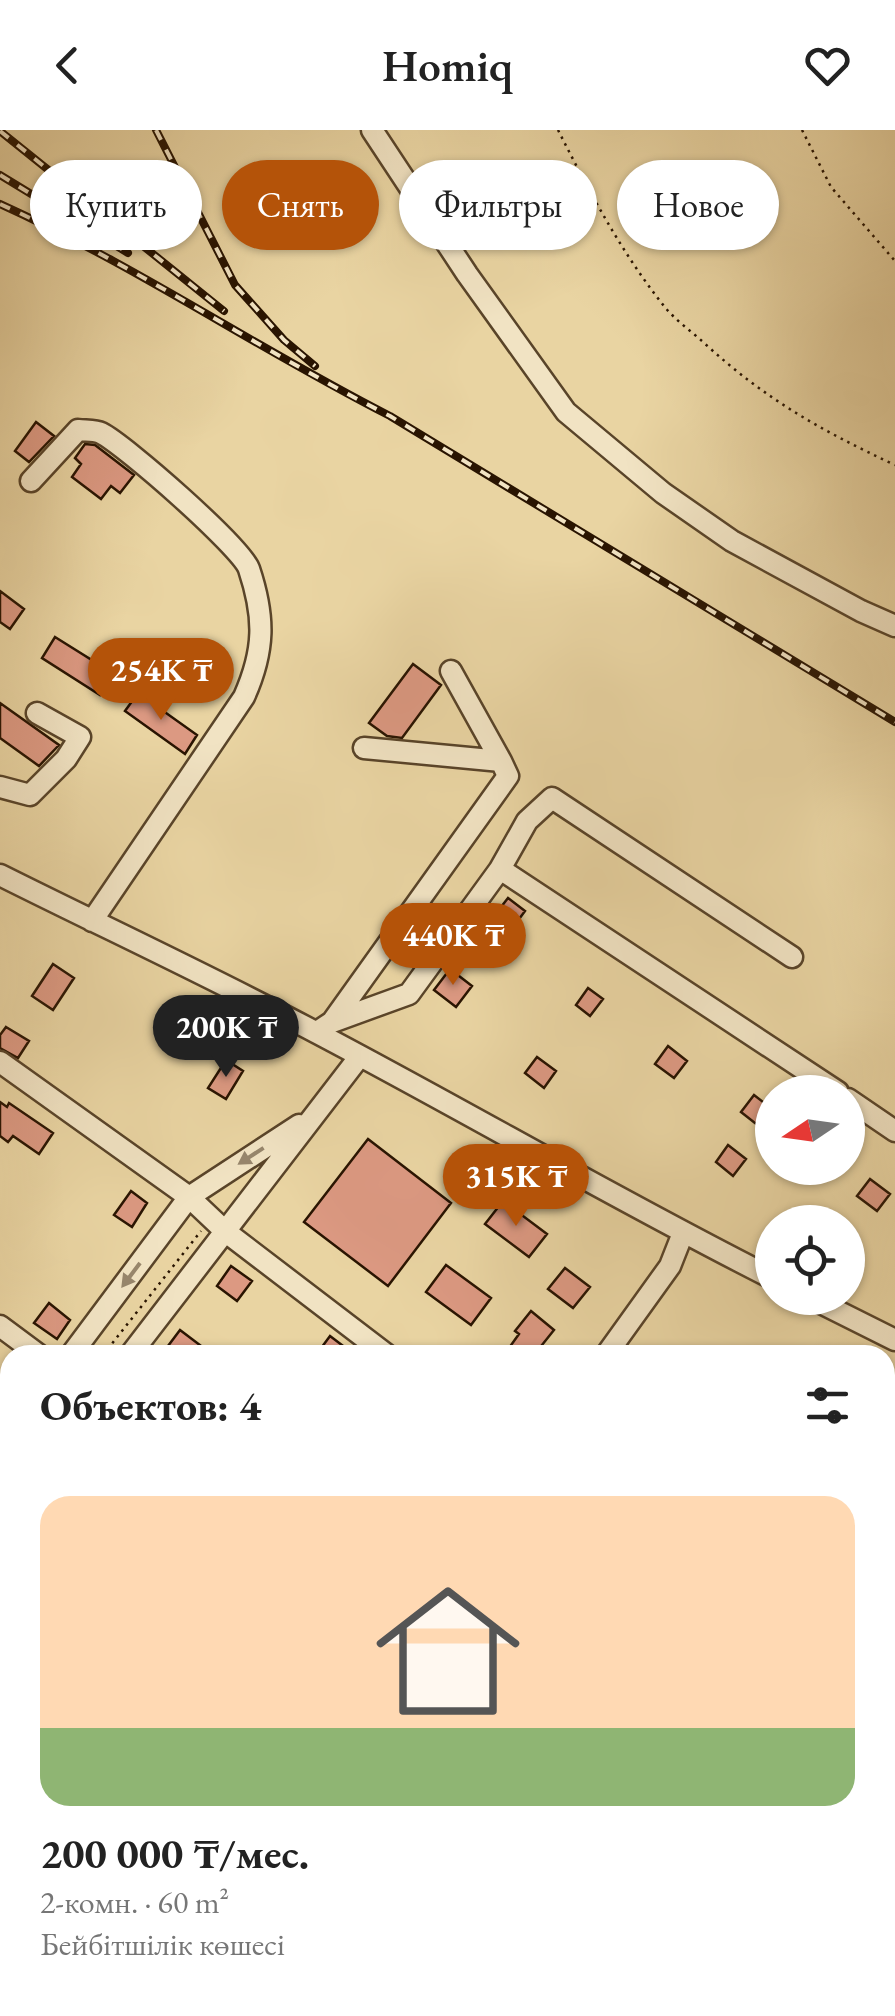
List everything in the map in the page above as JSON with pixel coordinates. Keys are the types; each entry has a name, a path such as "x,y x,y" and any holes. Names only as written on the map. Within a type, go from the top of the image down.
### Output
{"street":[{"path":"372,130 467,274 566,412 663,493 732,541 895,626"},
{"path":"30,481 78,430 99,432 165,481 248,564 263,630 254,674 244,697 92,921"},
{"path":"324,1027 508,776 450,671"},
{"path":"0,786 30,795 66,759 80,737 37,713"},
{"path":"364,748 501,762"},
{"path":"324,1027 409,994 500,869 527,821 552,798 792,956"},
{"path":"500,869 812,1075"},
{"path":"0,875 324,1027 360,1056 755,1269"},
{"path":"137,1345 219,1224 360,1056"},
{"path":"0,1062 190,1197 373,1345"},
{"path":"865,1110 895,1130"},
{"path":"79,1345 190,1197 312,1116"},
{"path":"613,1345 670,1266 683,1233"},
{"path":"843,1315 895,1342"},
{"path":"0,1326 25,1345"}],"path":[{"path":"558,130 611,229 666,309 738,374 803,419 895,465"},
{"path":"802,130 831,188 895,261"},
{"path":"112,1345 219,1224"}],"building":[{"path":"36,422 54,436 29,462 15,451"},
{"path":"85,444 95,445 134,475 120,493 111,486 101,499 72,477 81,464 75,458"},
{"path":"0,591 24,609 10,629 0,622"},
{"path":"55,637 114,674 100,695 42,658"},
{"path":"413,664 441,685 402,738 387,736 369,723"},
{"path":"138,693 197,735 185,754 125,711"},
{"path":"0,703 59,745 39,766 0,738"},
{"path":"508,898 525,911 511,930 494,916"},
{"path":"53,964 74,978 53,1010 32,996"},
{"path":"450,969 472,986 456,1007 434,990"},
{"path":"588,988 603,999 590,1016 576,1005"},
{"path":"6,1027 29,1041 18,1058 0,1048 0,1035"},
{"path":"668,1046 687,1061 674,1078 655,1064"},
{"path":"537,1057 556,1071 544,1088 525,1073"},
{"path":"226,1060 243,1071 226,1099 208,1088"},
{"path":"754,1095 755,1096 755,1123 741,1112"},
{"path":"0,1102 7,1107 9,1103 53,1133 39,1154 13,1136 8,1142 0,1136"},
{"path":"368,1139 451,1203 388,1286 304,1222"},
{"path":"728,1145 746,1159 733,1176 716,1162"},
{"path":"870,1179 890,1194 877,1211 857,1196"},
{"path":"131,1191 147,1203 132,1227 114,1215"},
{"path":"503,1201 547,1234 529,1257 485,1224"},
{"path":"446,1265 491,1298 471,1325 426,1292"},
{"path":"231,1266 252,1281 237,1301 217,1286"},
{"path":"565,1268 590,1287 573,1308 548,1289"},
{"path":"49,1303 70,1320 57,1339 34,1323"},
{"path":"531,1311 554,1330 542,1345 511,1345 519,1334 515,1331"},
{"path":"180,1330 200,1345 169,1345"},
{"path":"330,1336 342,1345 323,1345"}],"railway":[{"path":"156,130 235,285 284,340 315,366"},
{"path":"0,131 224,311"},
{"path":"0,175 128,253"},
{"path":"0,204 99,253 390,416 895,722"}]}
